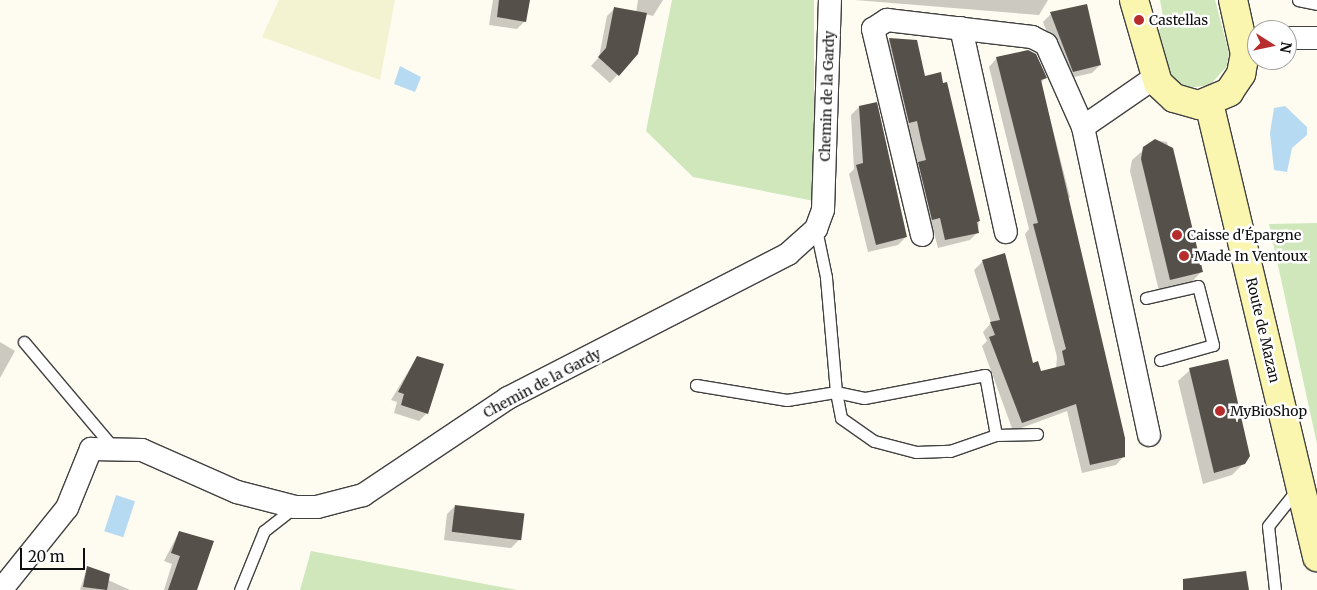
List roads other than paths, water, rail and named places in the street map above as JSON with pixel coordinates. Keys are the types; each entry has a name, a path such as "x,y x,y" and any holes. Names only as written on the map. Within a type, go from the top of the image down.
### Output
{"main road":[{"path":"1134,0 1154,78 1174,98 1209,103 1236,84 1247,54"},
{"path":"1233,0 1247,36"},
{"name":"Route de Mazan","path":"1209,103 1317,557"}],"street":[{"name":"Chemin de la Gardy","path":"1,590 67,508 90,449 112,446 142,450 237,492 295,507 317,507 363,495 508,398 788,254 816,229 823,210 830,0"},
{"path":"922,235 873,29 887,20 1032,37 1046,44 1083,127 1149,435"},
{"path":"962,28 1006,232"},
{"path":"1297,38 1317,38"},
{"path":"1083,127 1154,78"}],"lane":[{"path":"1298,0 1317,4"},
{"path":"816,229 826,277 836,392 841,418 874,441 907,450 950,451 996,435 1037,434"},
{"path":"1146,298 1198,286 1213,345 1160,360"},
{"path":"24,342 112,446"},
{"path":"696,385 787,400 836,392 864,398 985,375 996,435"},
{"path":"1275,590 1268,526 1300,485"},
{"path":"240,590 264,531 295,507"}],"water":[{"path":"400,66 421,77 415,92 394,84"},
{"path":"1285,106 1307,127 1307,135 1292,148 1287,172 1274,170 1270,133 1274,108"},
{"path":"116,495 135,501 123,537 104,531"}],"place":[{"name":"Castellas","path":"1139,20"},
{"name":"Caisse d'Épargne","path":"1177,235"},
{"name":"Made In Ventoux","path":"1184,256"},
{"name":"MyBioShop","path":"1220,411"}]}
